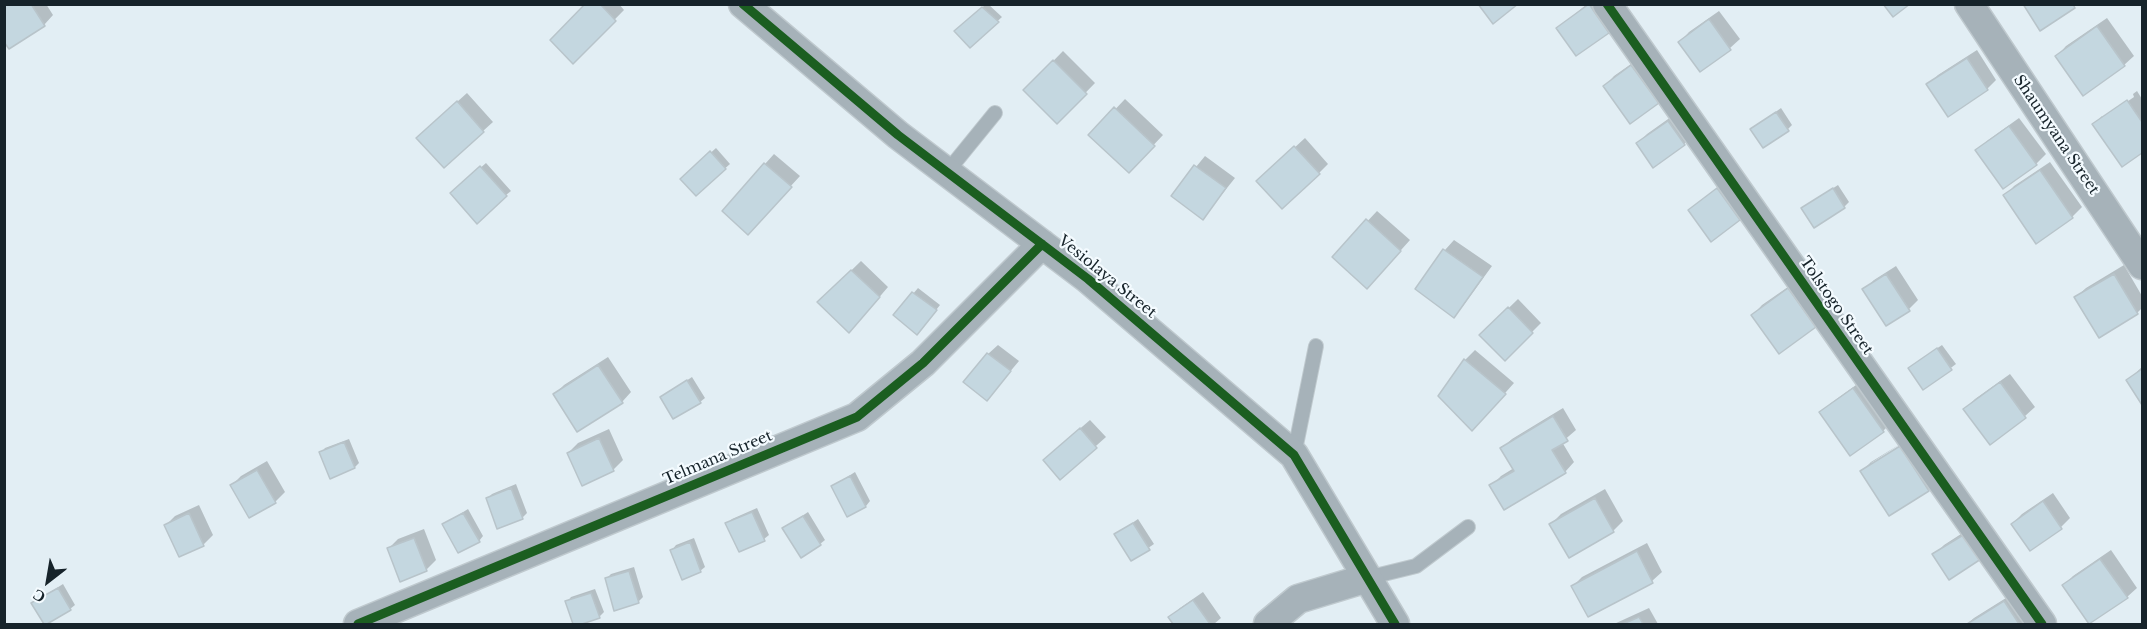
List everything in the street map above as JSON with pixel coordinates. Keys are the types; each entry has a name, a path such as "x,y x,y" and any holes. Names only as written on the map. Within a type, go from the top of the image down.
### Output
{"street":[{"name":"Vesiolaya Street","path":"742,4 898,135 1088,279 1294,455 1395,624"},
{"name":"Tolstogo Street","path":"1606,4 2042,624"},
{"name":"Shaumyana Street","path":"1969,4 2142,266"},
{"name":"Telmana Street","path":"358,624 857,417 923,363 1042,244"},
{"path":"1268,624 1298,599 1367,578"}],"lane":[{"path":"947,172 995,113"},
{"path":"1294,455 1316,345"},
{"path":"1367,578 1416,566 1468,527"}],"building":[{"path":"4,4 31,4 45,26 9,49 4,42"},
{"path":"585,4 600,4 616,21 573,64 550,40"},
{"path":"1478,4 1518,4 1493,24"},
{"path":"1589,4 1609,33 1576,56 1556,28"},
{"path":"1883,4 1910,4 1893,17"},
{"path":"2023,4 2073,4 2075,8 2040,31"},
{"path":"982,7 999,22 970,48 954,31"},
{"path":"1709,19 1731,50 1700,72 1678,42"},
{"path":"2097,26 2125,66 2083,96 2055,56"},
{"path":"1967,58 1988,90 1948,117 1926,84"},
{"path":"1053,60 1087,94 1057,124 1023,90"},
{"path":"1631,65 1659,103 1630,124 1603,86"},
{"path":"2127,100 2142,122 2142,153 2122,167 2092,124"},
{"path":"457,101 484,132 444,168 416,138"},
{"path":"1114,107 1155,146 1129,173 1088,135"},
{"path":"1776,112 1789,131 1763,148 1750,129"},
{"path":"1668,121 1685,145 1653,168 1636,143"},
{"path":"2009,126 2037,165 2003,189 1975,150"},
{"path":"1294,146 1320,174 1282,209 1256,181"},
{"path":"710,151 726,169 696,196 680,179"},
{"path":"764,163 792,187 748,235 722,211"},
{"path":"1194,165 1226,188 1203,220 1171,196"},
{"path":"480,166 507,196 477,224 450,193"},
{"path":"2040,170 2073,218 2036,244 2003,195"},
{"path":"1717,188 1740,220 1711,242 1688,210"},
{"path":"1833,188 1845,208 1814,228 1801,208"},
{"path":"1366,219 1401,251 1367,289 1332,257"},
{"path":"1443,249 1483,277 1454,318 1415,289"},
{"path":"851,270 880,297 849,333 817,302"},
{"path":"1886,274 1910,311 1886,326 1862,289"},
{"path":"2114,274 2138,314 2099,338 2074,297"},
{"path":"1788,288 1816,327 1779,354 1751,315"},
{"path":"912,292 937,310 917,335 893,315"},
{"path":"1508,307 1533,333 1505,361 1479,335"},
{"path":"1937,348 1952,370 1923,390 1908,368"},
{"path":"987,353 1011,371 987,401 963,382"},
{"path":"1464,359 1506,394 1472,431 1438,396"},
{"path":"598,365 623,403 577,432 553,394"},
{"path":"2142,369 2142,405 2126,380"},
{"path":"687,380 701,403 673,419 660,397"},
{"path":"2000,382 2026,418 1990,445 1963,409"},
{"path":"1853,388 1884,432 1850,456 1819,412"},
{"path":"1553,416 1568,441 1552,450 1566,473 1504,510 1489,485 1514,471 1500,448"},
{"path":"1080,428 1097,448 1060,480 1043,460"},
{"path":"599,438 614,471 582,486 567,453"},
{"path":"344,442 355,468 330,479 319,452"},
{"path":"1900,446 1929,491 1889,516 1860,471"},
{"path":"257,470 276,503 249,518 230,485"},
{"path":"850,476 866,507 847,517 831,486"},
{"path":"511,488 523,519 497,529 486,498"},
{"path":"1595,498 1614,532 1569,558 1549,524"},
{"path":"2043,501 2062,529 2030,551 2011,524"},
{"path":"752,512 765,541 739,552 725,523"},
{"path":"189,513 204,546 179,557 164,525"},
{"path":"463,513 480,542 458,553 442,524"},
{"path":"803,516 821,545 801,558 782,528"},
{"path":"1133,523 1150,550 1131,561 1114,534"},
{"path":"1965,534 1981,559 1949,580 1932,554"},
{"path":"414,538 427,571 400,582 387,548"},
{"path":"690,542 701,572 682,580 670,550"},
{"path":"1637,551 1653,583 1588,617 1571,586"},
{"path":"2100,559 2128,598 2089,624 2062,585"},
{"path":"629,571 639,603 614,611 605,578"},
{"path":"58,588 71,610 44,624 31,603"},
{"path":"591,593 600,618 582,624 573,624 565,601"},
{"path":"1193,600 1210,624 1173,624 1168,617"},
{"path":"2004,601 2019,624 1967,624"},
{"path":"1639,617 1643,624 1623,624"}],"cycle path":[{"path":"743,4 898,135 1088,279 1294,455 1395,624"},
{"path":"1607,4 2042,624"},
{"path":"358,624 857,417 923,363 1042,244"}]}
